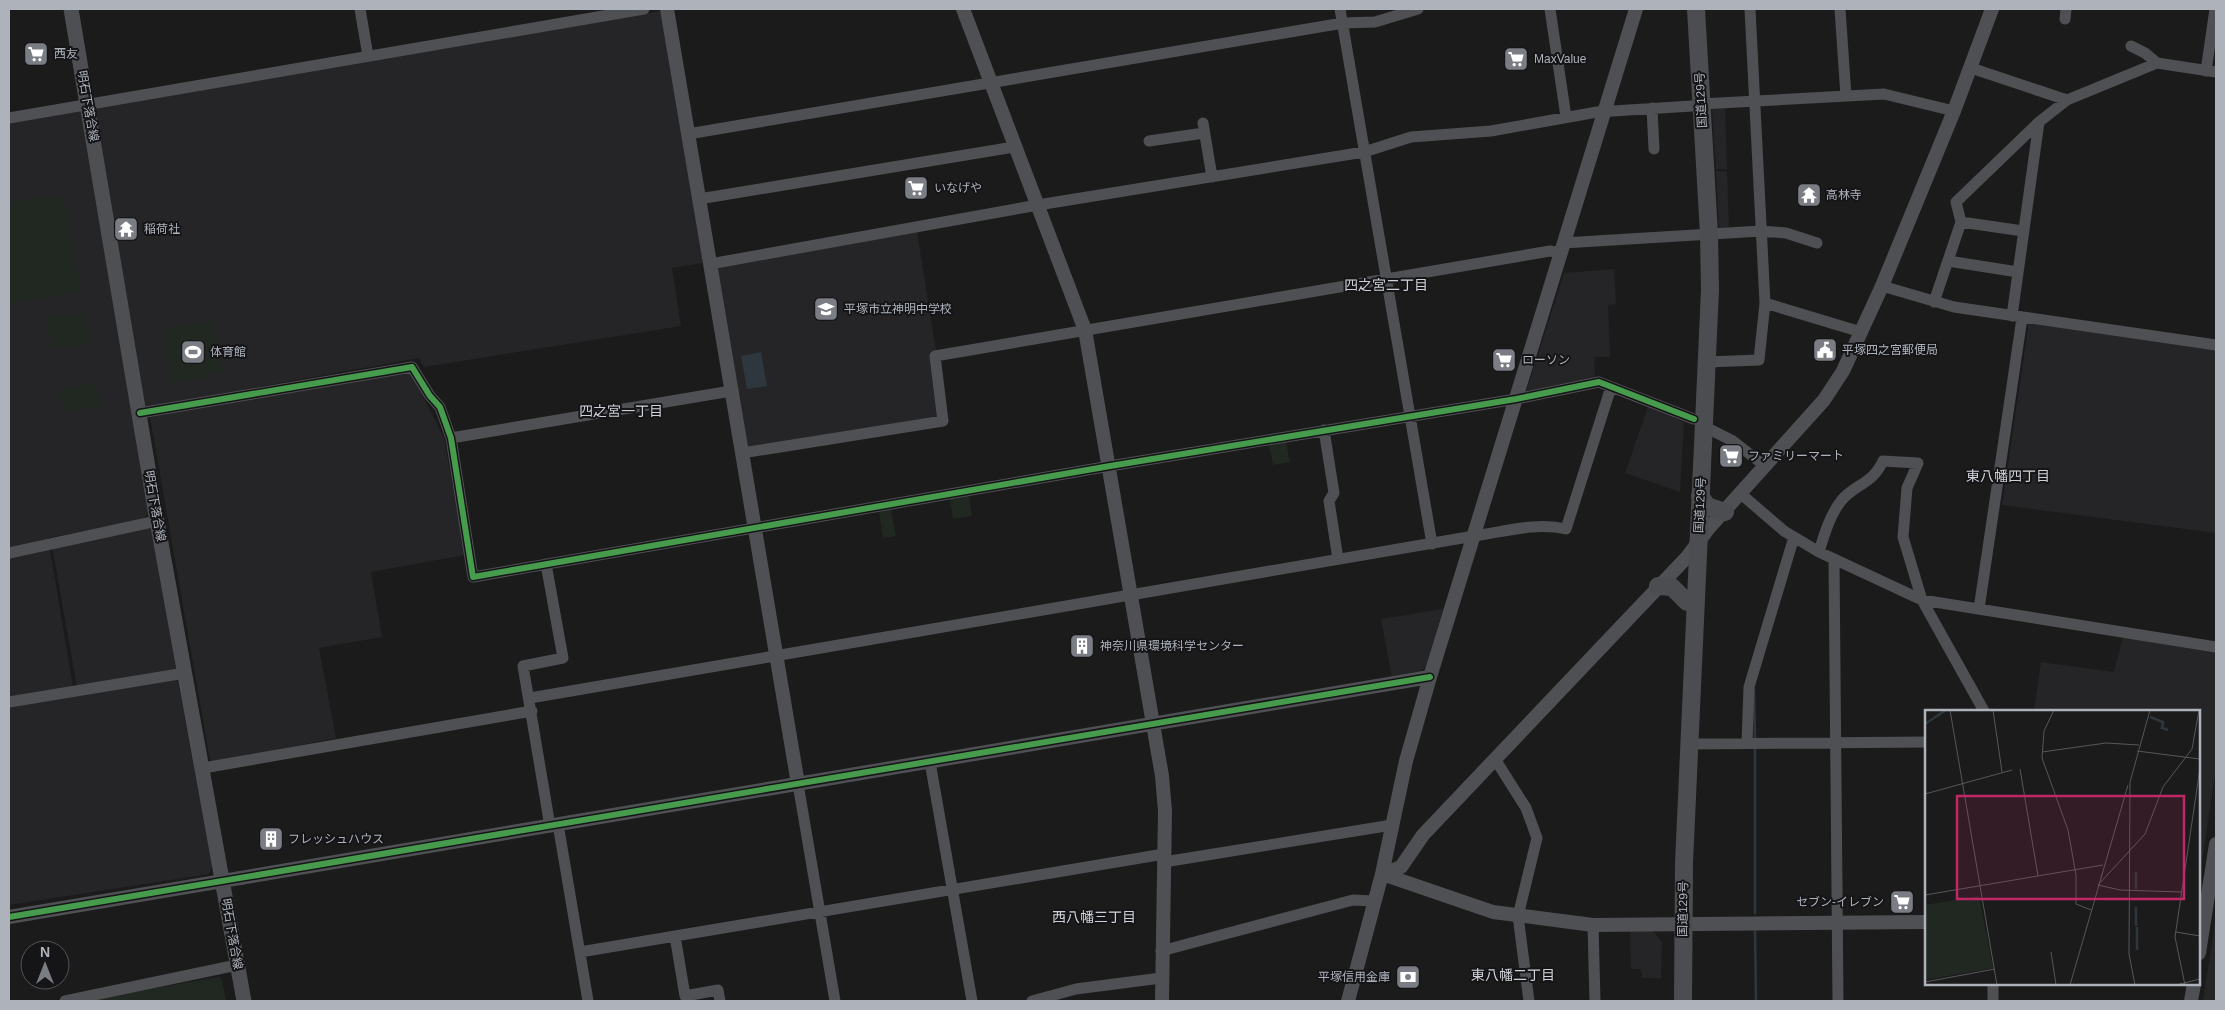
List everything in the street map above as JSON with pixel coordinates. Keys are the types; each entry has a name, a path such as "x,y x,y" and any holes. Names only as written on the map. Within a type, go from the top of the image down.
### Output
{"highway":[{"name":"国道129号","path":"1671,1001 1690,744 1693,550 1699,423 1707,362 1704,234 1696,105 1687,9"},
{"name":"国道129号","path":"1696,9 1696,105"},
{"name":"国道129号","path":"1683,1001 1677,923 1687,602 1700,496 1700,299 1704,234"},
{"path":"1700,496 1707,506 1725,512"},
{"path":"1658,586 1672,587 1687,602"}],"main road":[{"name":"明石下落合線","path":"72,9 157,520 244,1001"}],"street":[{"path":"360,9 368,56"},
{"path":"9,118 644,9"},
{"path":"667,9 835,1001"},
{"path":"963,9 1085,330 1154,725 1165,811 1161,951 1162,1001"},
{"path":"1340,9 1408,416 1432,544"},
{"path":"688,134 1343,23 1375,22 1418,9"},
{"path":"1550,9 1566,117"},
{"path":"1348,1001 1382,874 1406,761 1430,677 1636,9"},
{"path":"1707,362 1758,360 1766,303 1750,9"},
{"path":"1840,9 1846,96"},
{"path":"1382,874 1400,867 1423,835 1693,550 1824,400 1843,371 1882,286 1954,111 1992,9"},
{"path":"1934,302 1960,222 1956,202 2039,122 2067,100 2157,63 2211,71 2215,9"},
{"path":"2131,46 2145,53 2157,63"},
{"path":"1971,68 2067,100"},
{"path":"710,264 1038,205 1364,152 1410,137 1491,131 1603,112 1884,94 1954,111"},
{"path":"1652,108 1654,149"},
{"path":"1979,609 2017,317 2018,272 2039,122"},
{"path":"1150,142 1203,128 1212,177"},
{"path":"699,199 1014,146"},
{"path":"1960,222 2024,231"},
{"path":"742,453 943,421 936,356 1385,280 1561,248 1704,234 1761,231 1786,233 1817,243"},
{"path":"1948,261 2018,272"},
{"path":"1882,286 1934,302 2017,317 2216,346"},
{"path":"1766,303 1861,332"},
{"path":"140,413 412,367 440,408 451,438 474,577 1110,466 1516,399 1599,382 1699,423 1733,441 1765,466"},
{"path":"530,698 1474,536 1538,526 1566,529 1612,387"},
{"path":"451,438 731,391"},
{"path":"1324,430 1334,493 1328,501 1338,560"},
{"path":"1819,552 1824,533 1841,500 1877,474 1883,461 1918,463 1908,488 1903,537 1922,600 1983,710"},
{"path":"1741,494 1794,537 1819,552 1922,600 2216,647"},
{"path":"9,553 157,520"},
{"path":"1747,742 1748,694 1794,537"},
{"path":"1834,558 1838,1001"},
{"path":"546,564 564,658 523,666 588,1001"},
{"path":"9,702 185,673"},
{"path":"9,917 1430,677"},
{"path":"203,768 532,710"},
{"path":"1690,744 1747,742 1835,744 1925,742"},
{"path":"1495,759 1526,808 1537,838 1518,916 1529,1001"},
{"path":"930,762 972,1001"},
{"path":"580,952 952,890 1392,824"},
{"path":"2200,939 2216,844"},
{"path":"1382,874 1492,912 1593,925 1925,922"},
{"path":"1161,951 1353,900 1374,901"},
{"path":"1593,925 1594,1001"},
{"path":"675,936 685,996 718,990 720,1001"},
{"path":"65,1001 237,965"},
{"path":"1032,1001 1076,989 1161,978"},
{"path":"1992,985 1993,1001"},
{"path":"2191,1001 2194,985"}],"shaded area":[{"path":"661,11 703,263 672,268 681,326 424,367 419,358 131,410 150,511 144,519 48,538 73,687 9,698 9,122"},
{"path":"1725,108 1727,169 1716,169 1712,109"},
{"path":"1716,171 1727,172 1729,229 1719,229"},
{"path":"64,195 81,293 9,304 9,203"},
{"name":"平塚市立神明中学校","path":"917,232 936,351 931,352 939,416 747,447 716,267"},
{"path":"1614,269 1616,304 1608,305 1610,357 1594,357 1595,377 1526,392 1564,273"},
{"path":"84,312 90,344 52,350 47,317"},
{"name":"体育館","path":"213,321 223,373 171,383 163,330"},
{"path":"2029,322 2216,350 2216,533 2002,505"},
{"path":"761,352 767,386 747,389 741,356"},
{"path":"410,371 444,438 465,555 371,572 382,637 319,648 336,738 213,762 210,760 150,417"},
{"path":"96,382 100,407 63,413 59,388"},
{"path":"1648,407 1684,422 1680,492 1625,473"},
{"path":"1286,442 1290,462 1273,465 1269,445"},
{"path":"969,496 972,516 953,519 950,499"},
{"path":"891,510 896,536 883,538 879,512"},
{"path":"147,527 151,529 176,669 77,687 52,546"},
{"path":"1443,609 1426,666 1421,672 1392,678 1381,619"},
{"path":"2123,636 2216,651 2216,768 2200,875 2200,710 2034,710 2041,662 2114,672"},
{"path":"175,679 178,682 212,867 209,874 9,905 9,706"},
{"path":"2216,916 2216,1001 2203,1001"},
{"path":"1652,930 1662,942 1661,978 1642,978 1641,969 1631,969 1630,931"},
{"path":"219,977 222,980 226,1001 82,1001"}],"waterway":[{"path":"1754,689 1755,738"},
{"path":"1755,747 1755,913"},
{"path":"1755,931 1756,1001"}],"cycle path":[{"path":"140,413 412,367 430,396 440,407 451,438 473,577 1110,466 1516,399 1599,382 1694,419"},
{"path":"9,917 1430,677"}],"place":[{"name":"西友","path":"36,54"},
{"name":"MaxValue","path":"1516,59"},
{"name":"いなげや","path":"916,188"},
{"name":"高林寺","path":"1809,195"},
{"name":"稲荷社","path":"126,229"},
{"name":"平塚市立神明中学校","path":"826,309"},
{"name":"平塚四之宮郵便局","path":"1825,350"},
{"name":"体育館","path":"193,352"},
{"name":"ローソン","path":"1504,360"},
{"name":"ファミリーマート","path":"1731,456"},
{"name":"神奈川県環境科学センター","path":"1082,646"},
{"name":"フレッシュハウス","path":"271,839"},
{"name":"セブン-イレブン","path":"1902,902"},
{"name":"平塚信用金庫","path":"1408,977"}],"district":[{"name":"四之宮二丁目","path":"1386,285"},
{"name":"四之宮一丁目","path":"621,411"},
{"name":"東八幡四丁目","path":"2008,476"},
{"name":"西八幡三丁目","path":"1094,917"},
{"name":"東八幡二丁目","path":"1513,975"}]}
